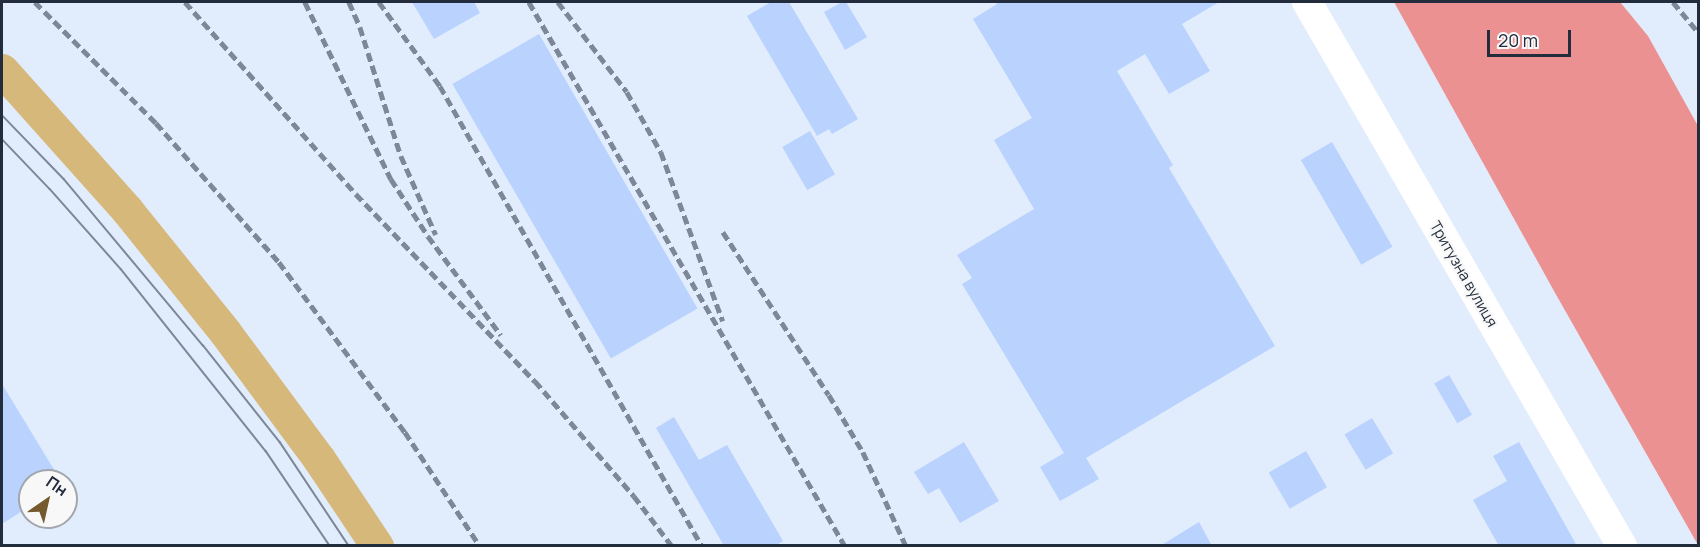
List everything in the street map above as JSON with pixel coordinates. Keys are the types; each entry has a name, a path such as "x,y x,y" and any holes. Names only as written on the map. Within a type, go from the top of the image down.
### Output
{"main road":[{"path":"2,70 127,210 225,332 319,459 377,546"}],"street":[{"name":"Тритузна вулиця","path":"1307,2 1622,546"}],"shaded area":[{"path":"1394,2 1620,2 1648,36 1698,126 1698,545 1554,291"}],"building":[{"path":"412,2 474,2 480,13 434,39"},
{"path":"771,2 789,2 858,119 832,134 829,129 817,136 747,16"},
{"path":"846,2 867,37 845,50 824,12"},
{"path":"995,2 1219,2 1182,24 1210,71 1169,94 1145,54 1117,71 1173,165 1169,168 1275,346 1086,458 1099,479 1060,501 1040,467 1064,453 962,284 972,278 957,255 1034,209 994,140 1032,118 973,19 997,4"},
{"path":"539,34 698,309 611,359 452,84"},
{"path":"810,131 835,174 807,190 782,147"},
{"path":"1332,142 1392,247 1361,265 1301,160"},
{"path":"1449,375 1472,415 1457,423 1434,384"},
{"path":"2,384 54,469 18,469 18,514 2,524"},
{"path":"674,417 699,460 727,445 783,541 775,546 724,546 656,428"},
{"path":"1372,418 1393,453 1366,470 1345,434"},
{"path":"964,442 999,501 960,523 939,488 928,494 914,472"},
{"path":"1519,442 1577,546 1499,546 1473,500 1507,481 1493,456"},
{"path":"1306,451 1327,487 1290,509 1269,472"},
{"path":"1199,522 1212,546 1160,546"}],"tram line":[{"path":"2,115 64,179 203,345 280,442 349,546"},
{"path":"2,139 121,269 266,451 330,546"}],"railway":[{"path":"35,2 156,123 279,262 405,432 480,546"},
{"path":"185,2 356,194 535,381 634,496 672,546"},
{"path":"305,2 391,179 428,236 501,335"},
{"path":"349,2 360,27 401,156 436,235"},
{"path":"379,2 440,86 702,546"},
{"path":"529,2 845,546"},
{"path":"558,2 627,92 661,152 723,321"},
{"path":"1673,2 1698,32"},
{"path":"723,232 829,395 863,452 906,546"}]}
